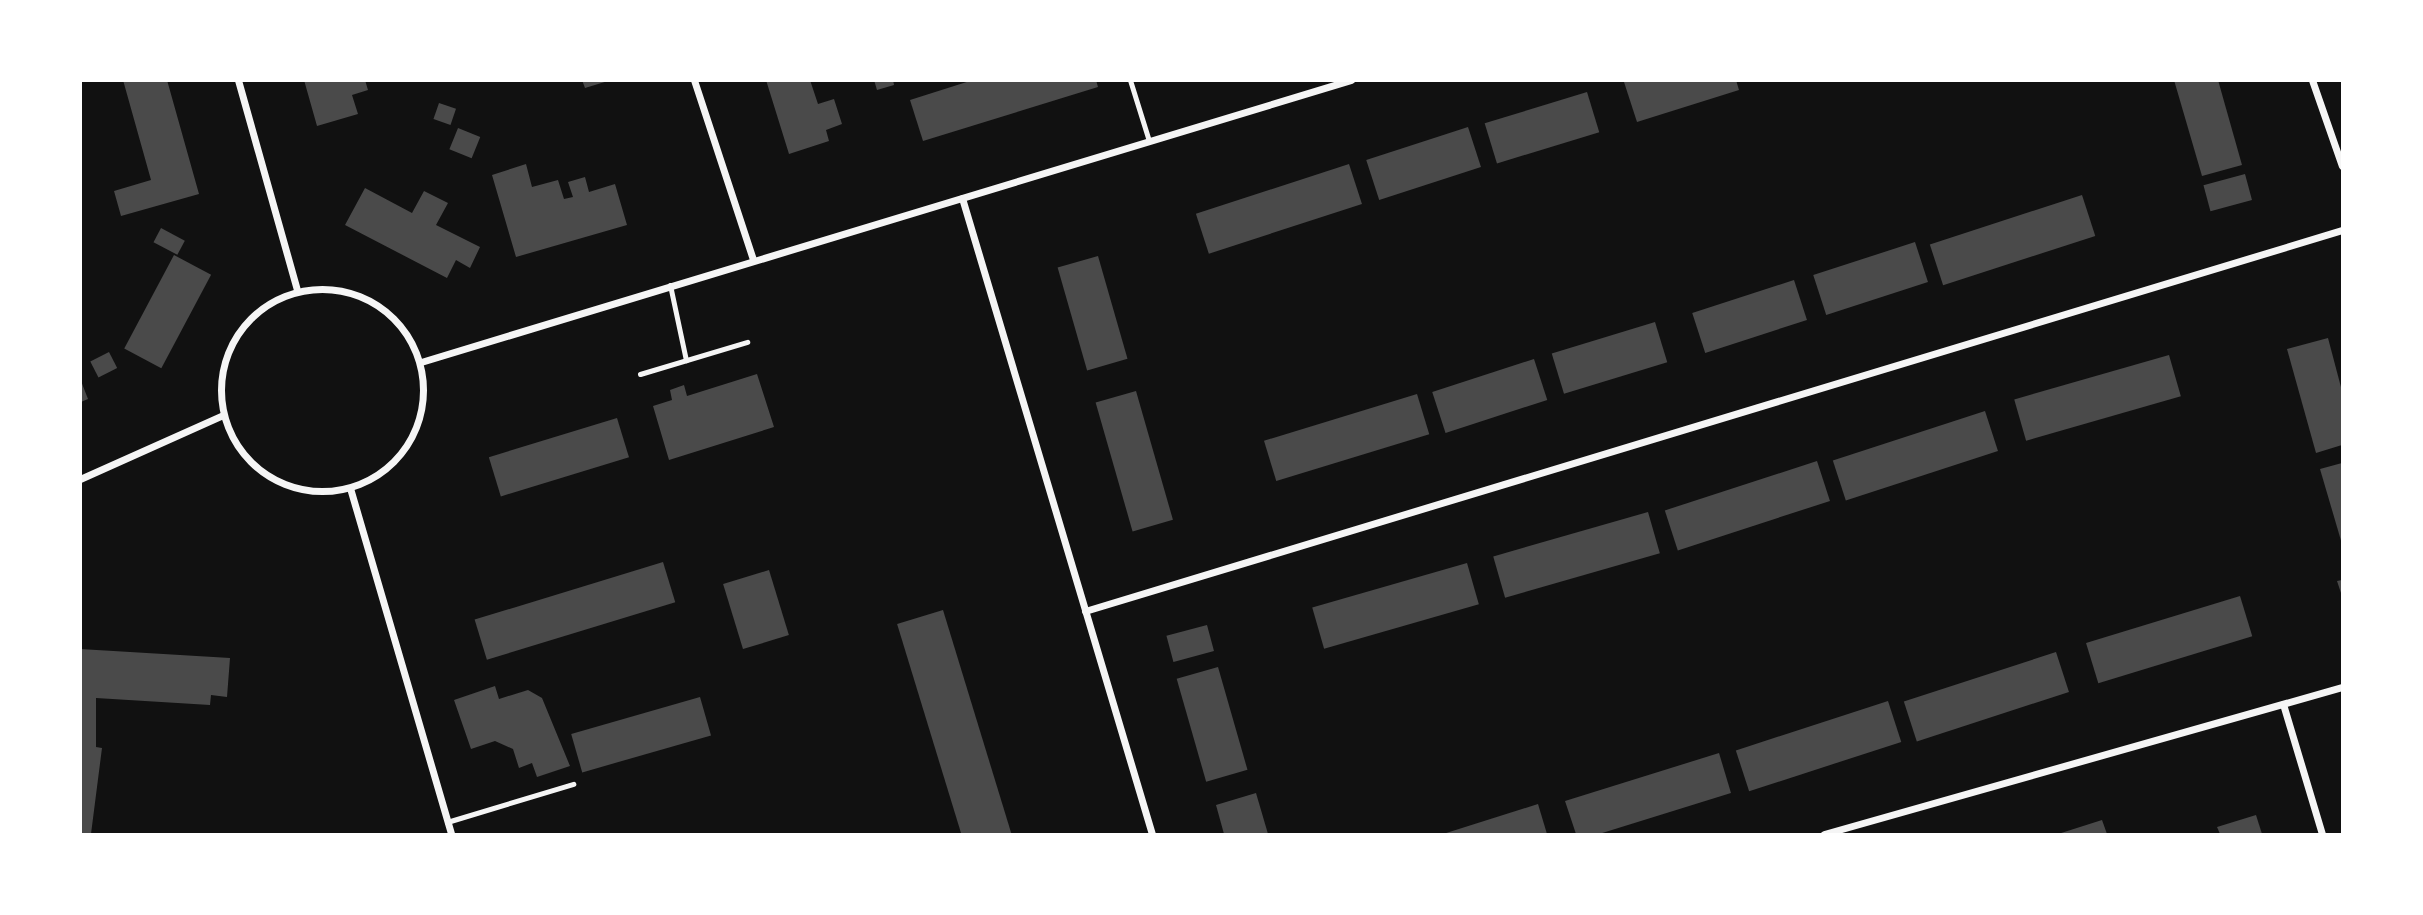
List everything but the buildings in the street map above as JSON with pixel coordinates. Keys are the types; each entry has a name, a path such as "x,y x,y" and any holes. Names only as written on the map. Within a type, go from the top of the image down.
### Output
{"street":[{"path":"238,80 298,290"},
{"path":"694,80 754,259"},
{"path":"421,362 1351,80"},
{"path":"2312,80 2343,166"},
{"path":"961,198 1152,835"},
{"path":"1085,611 2343,230"},
{"path":"328,288 359,294 387,310 408,333 421,362 425,394 418,425 403,453 379,475 350,488 318,492 276,480 258,469 237,445 223,415 220,383 227,352 244,324 268,303 298,290 328,288"},
{"path":"80,479 223,415"},
{"path":"350,488 451,835"},
{"path":"1824,835 2343,687"},
{"path":"2283,704 2322,835"}],"lane":[{"path":"1130,80 1149,141"},
{"path":"670,285 686,360"},
{"path":"640,374 747,342"},
{"path":"447,822 573,784"}]}
